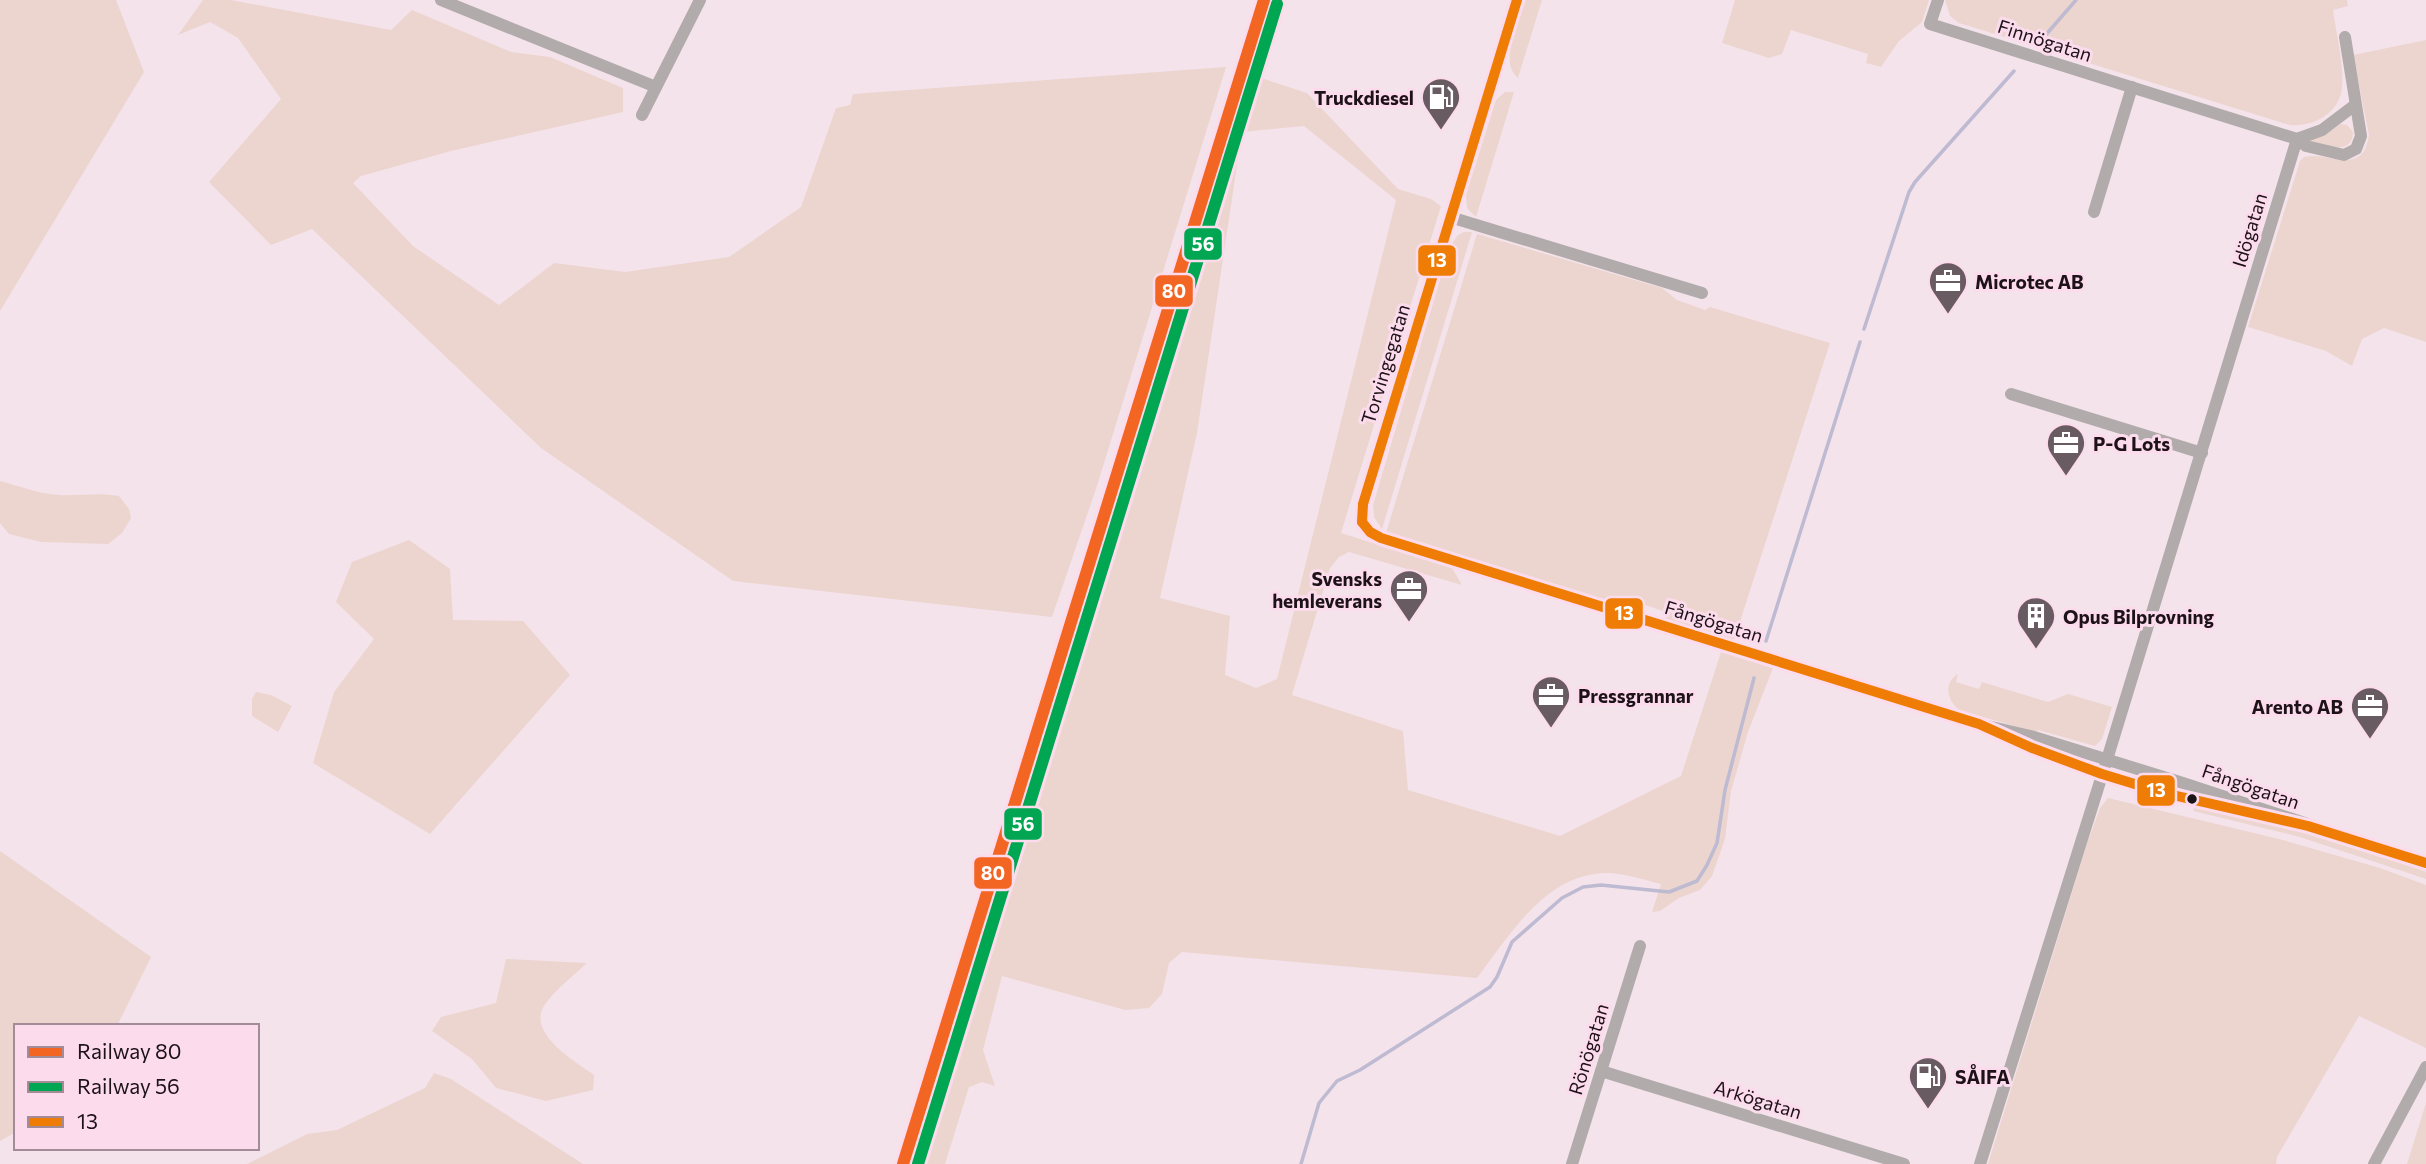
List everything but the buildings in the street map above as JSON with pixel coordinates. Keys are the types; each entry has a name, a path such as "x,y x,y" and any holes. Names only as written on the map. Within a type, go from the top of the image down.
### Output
{"street":[{"path":"441,0 656,86"},
{"path":"642,116 700,0"},
{"name":"Torvingegatan","path":"1362,522 1363,504 1517,0"},
{"name":"Finnögatan","path":"1938,0 1930,23 2297,139 2316,150 2344,155 2356,149 2361,136 2345,37"},
{"path":"2094,212 2132,88"},
{"path":"2297,139 2322,130 2356,104"},
{"name":"Idögatan","path":"1980,1164 2297,139"},
{"path":"1450,217 1702,293"},
{"path":"2011,394 2202,453"},
{"name":"Fångögatan","path":"1362,522 1370,532 1381,538 1979,724 2034,737 2426,863"},
{"name":"Fångögatan","path":"1979,724 2043,753 2102,774 2196,801 2308,826"},
{"name":"Rönögatan","path":"1572,1164 1640,946"},
{"path":"2374,1164 2426,1067"},
{"name":"Arkögatan","path":"1601,1071 1904,1164"}],"shaded area":[{"path":"0,0 116,0 144,72 0,311"},
{"path":"203,0 231,0 391,30 412,10 511,52 550,57 623,88 623,112 451,151 361,176 353,183 413,246 499,305 554,263 625,272 729,257 801,207 836,108 850,105 853,94 1226,67 1097,486 1052,617 733,581 541,448 312,229 271,245 209,182 281,99 238,38 210,22 178,35"},
{"path":"1526,0 1542,0 1518,78 1512,71 1510,52"},
{"path":"1735,0 1929,0 1922,22 1899,41 1881,67 1866,63 1868,54 1791,30 1782,54 1769,58 1722,43"},
{"path":"1945,0 2347,0 2348,6 2333,10 2342,68 2340,96 2331,111 2316,121 2290,125 1959,23 1950,16"},
{"path":"2426,40 2426,342 2384,328 2362,339 2352,366 2326,351 2248,327 2300,161 2304,157 2313,156 2352,159 2360,156 2365,148 2369,135 2353,55"},
{"path":"1255,76 1307,93 1398,189 1431,199 1441,206 1341,533 1452,568 1462,585 1349,552 1339,557 1330,568 1292,695 1403,731 1408,790 1560,836 1681,776 1721,652 1773,668 1748,732 1731,791 1725,839 1712,876 1700,890 1679,898 1660,911 1652,912 1661,884 1607,873 1585,876 1566,883 1532,909 1477,978 1182,952 1169,963 1162,994 1149,1008 1125,1010 1002,976 983,1050 995,1086 982,1082 969,1087 945,1164 913,1164 1020,814","holes":["1304,126 1396,200 1277,679 1256,688 1225,675 1230,616 1160,598 1197,433 1242,132"]},
{"path":"1505,92 1514,92 1476,217 1467,208 1466,195 1496,100"},
{"path":"2341,124 2347,125 2353,132 2348,145 2337,148 2310,142 2310,138 2326,134"},
{"path":"1472,232 1382,529 1374,517 1373,505 1450,246 1458,235"},
{"path":"1477,234 1662,288 1677,300 1705,310 1710,307 1830,343 1734,640 1666,619 1663,611 1636,602 1627,607 1386,533"},
{"path":"0,481 51,494 119,496 129,509 131,518 122,533 108,544 41,542 9,534 0,523"},
{"path":"409,540 450,569 453,620 523,621 570,675 430,834 313,763 334,692 374,639 336,602 352,562"},
{"path":"1958,674 1956,682 1979,689 1982,682 2048,702 2068,694 2112,707 2102,739 2095,746 1959,710 1948,692 1950,682"},
{"path":"256,692 271,695 292,706 278,732 252,716 252,699"},
{"path":"2108,798 2279,839 2380,868 2426,885 2426,1048 2359,1016 2277,1157 2276,1164 1988,1164 2087,844 2100,808"},
{"path":"2194,808 2253,819 2341,842 2426,872 2426,879 2300,837 2193,811"},
{"path":"0,851 151,957 118,1024 14,1024 14,1133 0,1141"},
{"path":"506,959 587,963 553,995 544,1006 541,1016 542,1027 556,1046 594,1075 593,1090 546,1101 496,1088 472,1059 432,1031 441,1017 496,1003"},
{"path":"434,1073 451,1079 583,1164 247,1164 307,1134 337,1130 425,1088"},
{"path":"2426,1103 2426,1164 2407,1164"}],"waterway":[{"path":"2037,45 2076,0"},
{"path":"1864,329 1909,192 2014,71"},
{"path":"1766,641 1860,342"},
{"path":"1301,1164 1319,1103 1337,1081 1360,1070 1490,987 1512,942 1562,898 1583,887 1601,885 1669,892 1697,881 1717,843 1725,790 1754,678"}],"rail line":[{"name":"80","path":"903,1164 1264,0"},
{"name":"56","path":"918,1164 1277,4"}],"transit line":[{"name":"13","path":"1362,522 1363,504 1517,0"},
{"name":"13","path":"1362,522 1370,532 1381,538 1979,724 2032,748 2102,774 2164,793 2308,826 2426,863"}],"place":[{"name":"Truckdiesel","path":"1441,131"},
{"name":"Microtec AB","path":"1948,315"},
{"name":"P-G Lots","path":"2066,477"},
{"name":"Svensks hemleverans","path":"1409,623"},
{"name":"Opus Bilprovning","path":"2036,650"},
{"name":"Pressgrannar","path":"1551,729"},
{"name":"Arento AB","path":"2370,740"},
{"name":"SÅIFA","path":"1928,1110"}]}
